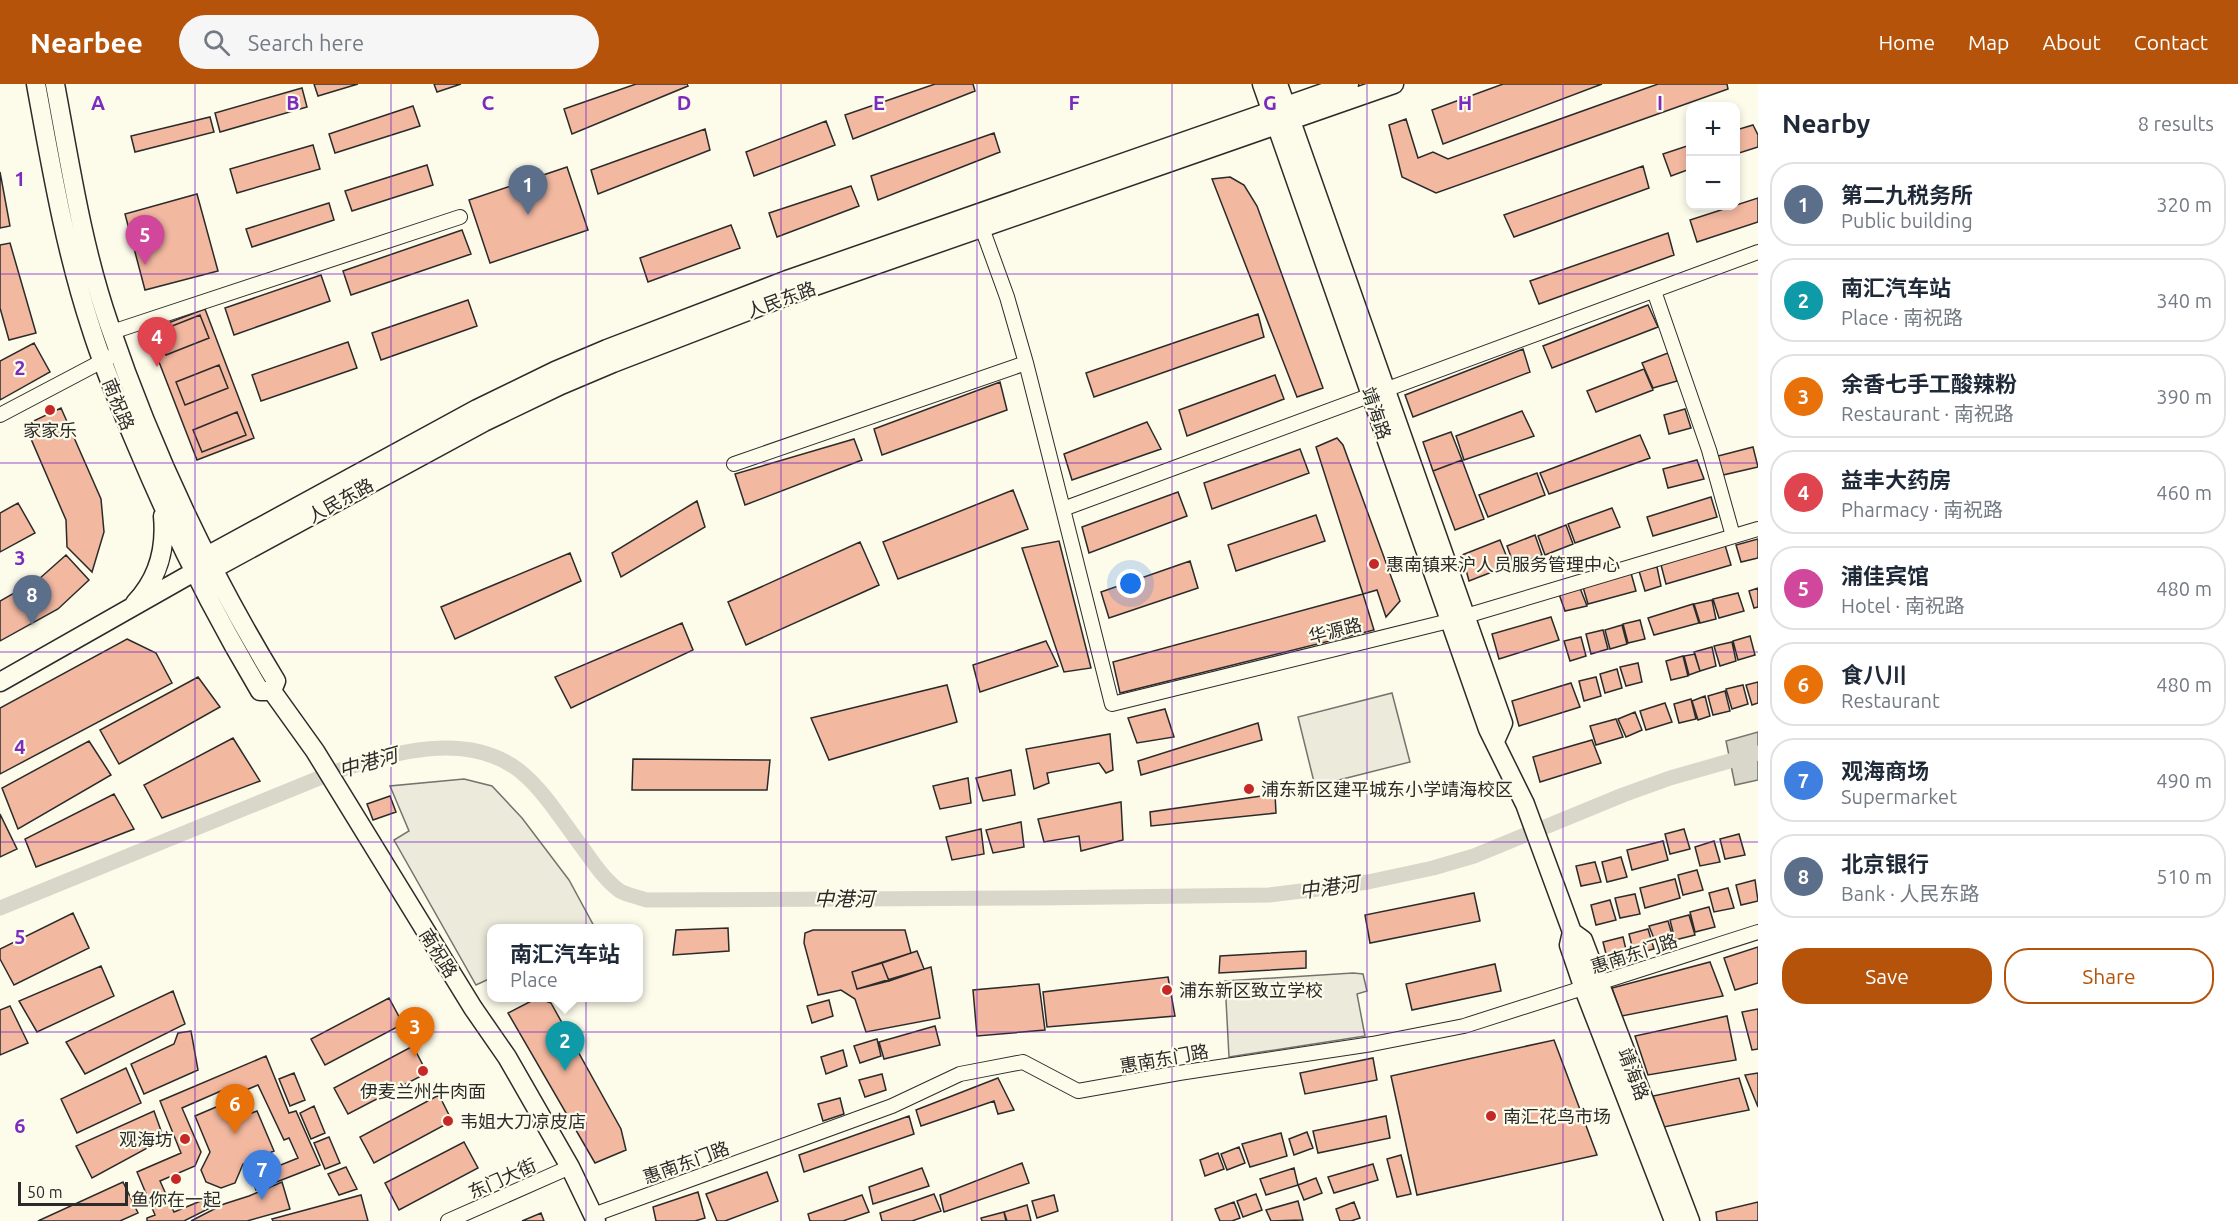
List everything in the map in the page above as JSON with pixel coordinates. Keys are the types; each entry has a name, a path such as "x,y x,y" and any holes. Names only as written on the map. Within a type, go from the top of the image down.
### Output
{"main road":[{"name":"南祝路","path":"36,84 65,233 91,329 103,361 161,501 223,629 260,691 272,691"},
{"name":"南祝路","path":"55,84 83,229 119,352 167,470 210,563 239,620 276,681 272,691"},
{"name":"靖海路","path":"1262,84 1281,116 1457,618 1503,723 1495,741 1525,804 1572,932 1583,940 1592,986 1674,1221"},
{"name":"靖海路","path":"1278,84 1281,116"},
{"name":"人民东路","path":"210,563 454,437 561,385 771,302 982,228 1281,116 1349,84"},
{"name":"人民东路","path":"0,682 477,409 546,375 607,349 788,280 1281,116 1394,84"},
{"path":"119,615 137,601 153,579 159,564 165,535 161,501"},
{"name":"南祝路","path":"272,691 315,751 473,1008 507,1057 570,1167 594,1218"},
{"name":"靖海路","path":"1592,986 1690,1221"}],"street":[{"path":"112,332 460,217"},
{"path":"982,228 1007,297 1063,509 1758,252"},
{"path":"1654,291 1709,450 1733,536"},
{"path":"0,415 119,352"},
{"path":"734,464 1026,363"},
{"name":"华源路","path":"1063,509 1112,704 1457,618 1758,529"},
{"name":"惠南东门路","path":"594,1218 892,1106 960,1074 1023,1062 1078,1091 1179,1073 1372,1044 1464,1026 1758,932"},
{"name":"东门大街","path":"448,1221 570,1167"}],"shaded area":[{"path":"1392,693 1410,762 1315,786 1298,717"},
{"path":"1758,732 1758,780 1735,785 1726,741"},
{"path":"464,779 492,786 522,818 569,880 593,924 487,924 487,980 476,985 394,840 409,831 390,786"},
{"path":"1363,974 1367,991 1357,994 1365,1036 1229,1057 1225,981"}],"building":[{"path":"314,84 358,84 318,96"},
{"path":"434,84 461,84 437,92"},
{"path":"636,84 687,84 688,86 572,134 564,109"},
{"path":"935,84 973,84 975,91 853,139 845,115"},
{"path":"1503,84 1602,84 1443,144 1432,110"},
{"path":"1658,84 1727,84 1728,89 1686,102 1686,104 1436,193 1402,177 1389,125 1406,119 1418,158 1433,152 1448,159"},
{"path":"302,88 307,107 220,132 215,113"},
{"path":"413,106 420,126 335,153 329,134"},
{"path":"210,117 214,132 135,152 131,136"},
{"path":"826,121 835,145 754,176 746,152"},
{"path":"1753,125 1758,135 1758,147 1740,153 1740,129"},
{"path":"705,129 710,150 598,194 591,170"},
{"path":"994,133 1000,152 878,200 871,176"},
{"path":"313,145 320,169 237,193 230,169"},
{"path":"1686,146 1686,170 1671,176 1663,154"},
{"path":"427,165 433,185 352,211 345,191"},
{"path":"1643,166 1649,188 1514,237 1504,215"},
{"path":"567,167 588,230 490,263 469,200"},
{"path":"0,172 10,226 0,228"},
{"path":"1230,177 1244,185 1257,206 1323,388 1297,397 1212,179"},
{"path":"851,186 859,206 777,237 769,213"},
{"path":"197,194 218,271 145,290 125,214"},
{"path":"1758,198 1758,222 1697,242 1690,220 1721,210 1740,210 1740,204"},
{"path":"329,203 334,220 252,247 246,229"},
{"path":"731,225 740,248 648,282 640,258"},
{"path":"462,230 471,254 351,295 343,271"},
{"path":"1668,233 1674,255 1539,304 1530,281"},
{"path":"10,243 36,333 9,340 0,308 0,245"},
{"path":"321,275 330,301 234,335 225,308"},
{"path":"468,300 477,326 381,360 372,333"},
{"path":"1648,305 1658,327 1552,368 1543,346"},
{"path":"205,309 254,438 197,460 147,331"},
{"path":"1258,314 1264,337 1094,397 1086,373"},
{"path":"200,315 209,338 166,355 157,332"},
{"path":"348,342 357,368 261,401 252,375"},
{"path":"34,343 50,372 0,400 0,361"},
{"path":"1523,349 1530,372 1413,417 1405,395"},
{"path":"1668,353 1677,381 1653,388 1642,363"},
{"path":"219,365 228,388 185,405 176,382"},
{"path":"1644,369 1653,390 1596,412 1587,391"},
{"path":"1275,375 1284,399 1187,436 1179,410"},
{"path":"1000,382 1007,410 882,455 874,429"},
{"path":"61,408 101,499 104,532 92,572 67,547 66,520 25,425"},
{"path":"1685,409 1691,428 1669,434 1664,415"},
{"path":"1522,411 1534,436 1464,460 1456,436"},
{"path":"237,412 246,435 202,452 193,430"},
{"path":"1147,422 1161,449 1072,480 1064,454"},
{"path":"1451,432 1462,460 1433,471 1423,442"},
{"path":"1640,435 1650,458 1549,494 1540,473"},
{"path":"1337,438 1343,445 1400,601 1386,617 1377,590 1363,594 1316,447"},
{"path":"854,439 862,460 745,505 735,474"},
{"path":"1753,447 1758,467 1723,475 1718,456"},
{"path":"1300,449 1309,473 1212,509 1204,483"},
{"path":"1462,460 1484,519 1455,530 1433,471"},
{"path":"1697,460 1704,479 1668,488 1663,469"},
{"path":"1537,473 1545,495 1488,517 1479,495"},
{"path":"1013,490 1028,529 898,579 883,542"},
{"path":"1178,492 1187,516 1089,553 1082,527"},
{"path":"1711,497 1717,517 1653,536 1647,517"},
{"path":"697,501 705,527 621,577 612,553"},
{"path":"18,503 35,533 0,552 0,513"},
{"path":"1612,508 1620,527 1575,543 1568,524"},
{"path":"1316,515 1325,541 1236,571 1228,545"},
{"path":"1566,525 1573,544 1545,555 1538,536"},
{"path":"1535,535 1542,555 1514,565 1507,546"},
{"path":"1758,539 1758,558 1741,562 1736,545"},
{"path":"1500,540 1510,565 1469,581 1462,555"},
{"path":"1059,541 1091,668 1064,672 1022,548"},
{"path":"860,542 879,585 746,645 728,602"},
{"path":"1725,545 1731,565 1666,584 1661,565"},
{"path":"570,553 581,581 455,639 441,607"},
{"path":"66,555 89,580 58,609 0,641 0,601 39,579"},
{"path":"1190,561 1198,588 1109,618 1101,592"},
{"path":"1657,567 1661,586 1645,591 1639,571"},
{"path":"1631,573 1636,591 1588,604 1583,587"},
{"path":"1580,588 1587,606 1565,611 1559,594"},
{"path":"1758,588 1758,607 1754,608 1749,591"},
{"path":"1738,593 1744,611 1719,618 1713,599"},
{"path":"1363,594 1374,630 1120,693 1113,662"},
{"path":"1712,600 1716,619 1700,623 1694,604"},
{"path":"1693,604 1699,623 1654,635 1648,618"},
{"path":"1551,617 1559,640 1499,659 1492,634"},
{"path":"1640,620 1645,639 1628,643 1623,624"},
{"path":"682,623 693,650 571,708 555,677"},
{"path":"1622,625 1627,644 1610,649 1605,630"},
{"path":"1603,630 1608,649 1591,654 1586,634"},
{"path":"1750,636 1755,655 1738,660 1733,641"},
{"path":"1581,637 1586,656 1570,661 1564,641"},
{"path":"127,639 156,653 172,683 0,774 0,708"},
{"path":"1046,641 1058,666 980,692 973,665"},
{"path":"1732,642 1736,661 1720,666 1714,646"},
{"path":"1712,647 1716,666 1700,671 1694,652"},
{"path":"1695,654 1700,671 1689,675 1684,656"},
{"path":"1683,656 1688,676 1671,680 1666,661"},
{"path":"1638,663 1642,682 1626,686 1620,667"},
{"path":"1617,669 1622,688 1605,693 1600,674"},
{"path":"198,677 220,707 119,764 100,730"},
{"path":"1596,677 1601,696 1584,701 1579,681"},
{"path":"1758,682 1758,703 1752,705 1746,685"},
{"path":"1571,683 1580,707 1519,726 1512,701"},
{"path":"947,685 957,722 829,760 811,718"},
{"path":"1743,685 1748,704 1732,709 1726,689"},
{"path":"1725,691 1730,711 1713,715 1708,696"},
{"path":"1705,696 1710,716 1698,720 1692,701"},
{"path":"1691,699 1696,719 1679,723 1674,704"},
{"path":"1665,703 1672,722 1646,730 1640,711"},
{"path":"1165,709 1174,737 1137,743 1128,718"},
{"path":"1635,712 1642,730 1626,737 1618,719"},
{"path":"1616,719 1623,737 1596,745 1590,726"},
{"path":"1258,723 1262,740 1141,775 1138,761"},
{"path":"1110,734 1113,770 1106,773 1099,763 1047,773 1049,783 1034,789 1026,749"},
{"path":"233,738 260,781 162,818 144,785"},
{"path":"1592,740 1601,763 1540,782 1533,757"},
{"path":"89,741 111,775 18,829 2,788"},
{"path":"633,759 770,760 767,790 632,790"},
{"path":"1011,770 1015,795 983,801 976,778"},
{"path":"968,778 971,803 940,809 933,786"},
{"path":"114,794 134,829 36,867 25,839"},
{"path":"1275,794 1276,813 1151,826 1150,812"},
{"path":"390,796 396,812 373,820 367,804"},
{"path":"1121,802 1123,840 1081,851 1079,836 1044,842 1038,819"},
{"path":"0,814 17,849 0,857"},
{"path":"1021,822 1024,847 993,853 986,830"},
{"path":"981,829 984,854 952,860 946,837"},
{"path":"1684,829 1690,849 1670,854 1665,834"},
{"path":"1739,834 1745,855 1725,859 1720,839"},
{"path":"1663,841 1668,860 1632,870 1627,850"},
{"path":"1714,841 1720,862 1700,866 1695,847"},
{"path":"1621,857 1627,877 1607,882 1602,862"},
{"path":"1595,862 1601,882 1581,886 1576,866"},
{"path":"1697,870 1703,890 1683,895 1678,875"},
{"path":"1675,879 1680,898 1645,908 1640,888"},
{"path":"1755,880 1758,901 1741,905 1736,885"},
{"path":"1728,888 1734,908 1714,912 1709,893"},
{"path":"1474,893 1480,921 1370,943 1365,915"},
{"path":"1635,894 1640,914 1620,918 1615,898"},
{"path":"1610,900 1616,920 1596,925 1591,905"},
{"path":"1709,907 1715,927 1695,932 1690,912"},
{"path":"73,913 89,948 14,985 0,959 0,949"},
{"path":"1689,915 1695,935 1675,940 1670,920"},
{"path":"1668,921 1674,941 1657,946 1649,926"},
{"path":"728,928 729,951 673,955 676,930"},
{"path":"1648,929 1654,949 1634,954 1629,934"},
{"path":"813,930 905,930 911,953 852,972 857,989 931,967 940,1018 866,1032 855,999 841,990 818,995 804,943 805,933"},
{"path":"1623,937 1628,958 1608,962 1603,942"},
{"path":"1758,947 1758,983 1735,990 1724,958"},
{"path":"917,951 924,969 889,981 882,963"},
{"path":"1306,951 1306,968 1219,973 1220,956"},
{"path":"1710,962 1723,996 1622,1016 1612,988"},
{"path":"882,963 889,981 857,989 852,972"},
{"path":"1495,964 1501,991 1412,1010 1406,984"},
{"path":"101,966 114,996 37,1032 19,1001"},
{"path":"1168,977 1175,1016 1047,1027 1043,992"},
{"path":"1039,984 1045,1030 977,1036 973,990"},
{"path":"173,991 185,1024 85,1074 66,1042"},
{"path":"389,998 403,1024 325,1065 311,1039"},
{"path":"829,1000 833,1016 812,1023 807,1006"},
{"path":"529,1002 551,1003 621,1129 626,1150 595,1163 508,1013"},
{"path":"10,1006 28,1043 0,1055 0,1010"},
{"path":"1758,1009 1758,1049 1752,1050 1742,1012"},
{"path":"1727,1016 1736,1060 1648,1075 1635,1036"},
{"path":"935,1026 940,1045 884,1059 879,1042"},
{"path":"191,1031 198,1070 144,1094 131,1064 174,1044 178,1033"},
{"path":"877,1039 881,1056 860,1063 854,1046"},
{"name":"南汇花鸟市场","path":"1554,1040 1597,1155 1417,1195 1391,1076"},
{"path":"413,1046 427,1073 348,1114 334,1088"},
{"path":"843,1050 847,1066 826,1074 821,1057"},
{"name":"观海坊","path":"266,1056 289,1113 296,1111 320,1165 256,1190 251,1177 298,1158 289,1138 284,1140 258,1085 234,1095 230,1087 182,1108 201,1152 195,1166 160,1181 174,1212 208,1198 212,1207 184,1221 147,1221 147,1218 155,1215 137,1172 181,1153 160,1101"},
{"path":"1373,1058 1377,1080 1305,1094 1300,1073"},
{"path":"126,1068 141,1103 77,1133 61,1099"},
{"path":"294,1073 305,1100 290,1106 279,1079"},
{"path":"1758,1073 1758,1107 1745,1075"},
{"path":"882,1074 886,1090 865,1097 859,1080"},
{"path":"998,1078 1014,1110 998,1114 994,1101 921,1126 916,1110"},
{"path":"1739,1078 1749,1110 1664,1127 1653,1096"},
{"path":"439,1095 452,1121 374,1163 360,1137"},
{"path":"840,1098 844,1114 823,1121 818,1104"},
{"path":"223,1104 226,1113 232,1111 241,1117 257,1111 274,1151 243,1164 235,1183 221,1188 206,1182 201,1170 210,1152 195,1116"},
{"path":"314,1106 325,1133 311,1139 300,1113"},
{"path":"154,1111 164,1139 92,1178 76,1146"},
{"path":"909,1116 914,1134 804,1172 799,1155"},
{"path":"1386,1116 1390,1138 1318,1153 1313,1131"},
{"path":"1307,1132 1313,1148 1294,1155 1289,1139"},
{"path":"1281,1133 1287,1156 1250,1167 1242,1144"},
{"path":"329,1137 340,1163 325,1169 314,1143"},
{"path":"464,1142 478,1168 399,1210 385,1183"},
{"path":"1239,1147 1245,1163 1227,1170 1221,1154"},
{"path":"1218,1153 1224,1169 1205,1176 1200,1160"},
{"path":"1401,1155 1411,1194 1397,1197 1387,1159"},
{"path":"1022,1163 1029,1183 944,1212 940,1195"},
{"path":"1373,1164 1378,1180 1334,1193 1328,1177"},
{"path":"346,1167 357,1189 339,1195 328,1174"},
{"path":"922,1168 929,1186 873,1204 869,1187"},
{"path":"1294,1168 1298,1185 1266,1195 1260,1179"},
{"path":"767,1172 778,1201 725,1221 717,1221 706,1194"},
{"path":"1316,1178 1322,1193 1304,1200 1298,1185"},
{"path":"123,1182 138,1213 120,1221 38,1221"},
{"path":"282,1182 290,1209 247,1221 191,1221 224,1204"},
{"path":"698,1192 705,1218 695,1221 656,1221 653,1207"},
{"path":"934,1194 941,1211 912,1221 882,1221 880,1213"},
{"path":"1256,1194 1262,1210 1243,1217 1237,1201"},
{"path":"361,1195 368,1221 273,1221 272,1219"},
{"path":"862,1195 869,1212 843,1221 810,1221 808,1214"},
{"path":"1054,1195 1058,1211 1037,1218 1032,1201"},
{"path":"1298,1201 1303,1220 1271,1221 1266,1210"},
{"path":"1234,1202 1240,1218 1220,1221 1215,1209"},
{"path":"1354,1202 1360,1218 1340,1221 1336,1209"},
{"path":"1758,1202 1758,1221 1717,1221 1716,1212"},
{"path":"1027,1205 1031,1221 1007,1221 1004,1212"},
{"path":"1004,1212 1006,1221 982,1221 981,1218"},
{"path":"541,1213 544,1221 522,1221"}],"waterway":[{"name":"中港河","path":"0,908 334,772 380,758 429,749 454,748 478,751 500,759 521,772 545,796 608,881 620,891 646,900 1269,895 1318,889 1368,882 1433,868 1474,856 1623,795 1670,778 1758,753"}],"place":[{"name":"第二九税务所","path":"528,215"},
{"name":"浦佳宾馆","path":"145,265"},
{"name":"益丰大药房","path":"157,367"},
{"name":"家家乐","path":"50,410"},
{"name":"惠南镇来沪人员服务管理中心","path":"1374,564"},
{"name":"北京银行","path":"32,625"},
{"name":"浦东新区建平城东小学靖海校区","path":"1249,789"},
{"name":"浦东新区致立学校","path":"1167,990"},
{"name":"余香七手工酸辣粉","path":"415,1057"},
{"name":"伊麦兰州牛肉面","path":"423,1071"},
{"name":"南汇汽车站","path":"565,1071"},
{"name":"南汇花鸟市场","path":"1491,1116"},
{"name":"韦姐大刀凉皮店","path":"448,1121"},
{"name":"食八川","path":"235,1134"},
{"name":"观海坊","path":"185,1139"},
{"name":"鱼你在一起","path":"176,1179"},
{"name":"观海商场","path":"262,1200"}]}
